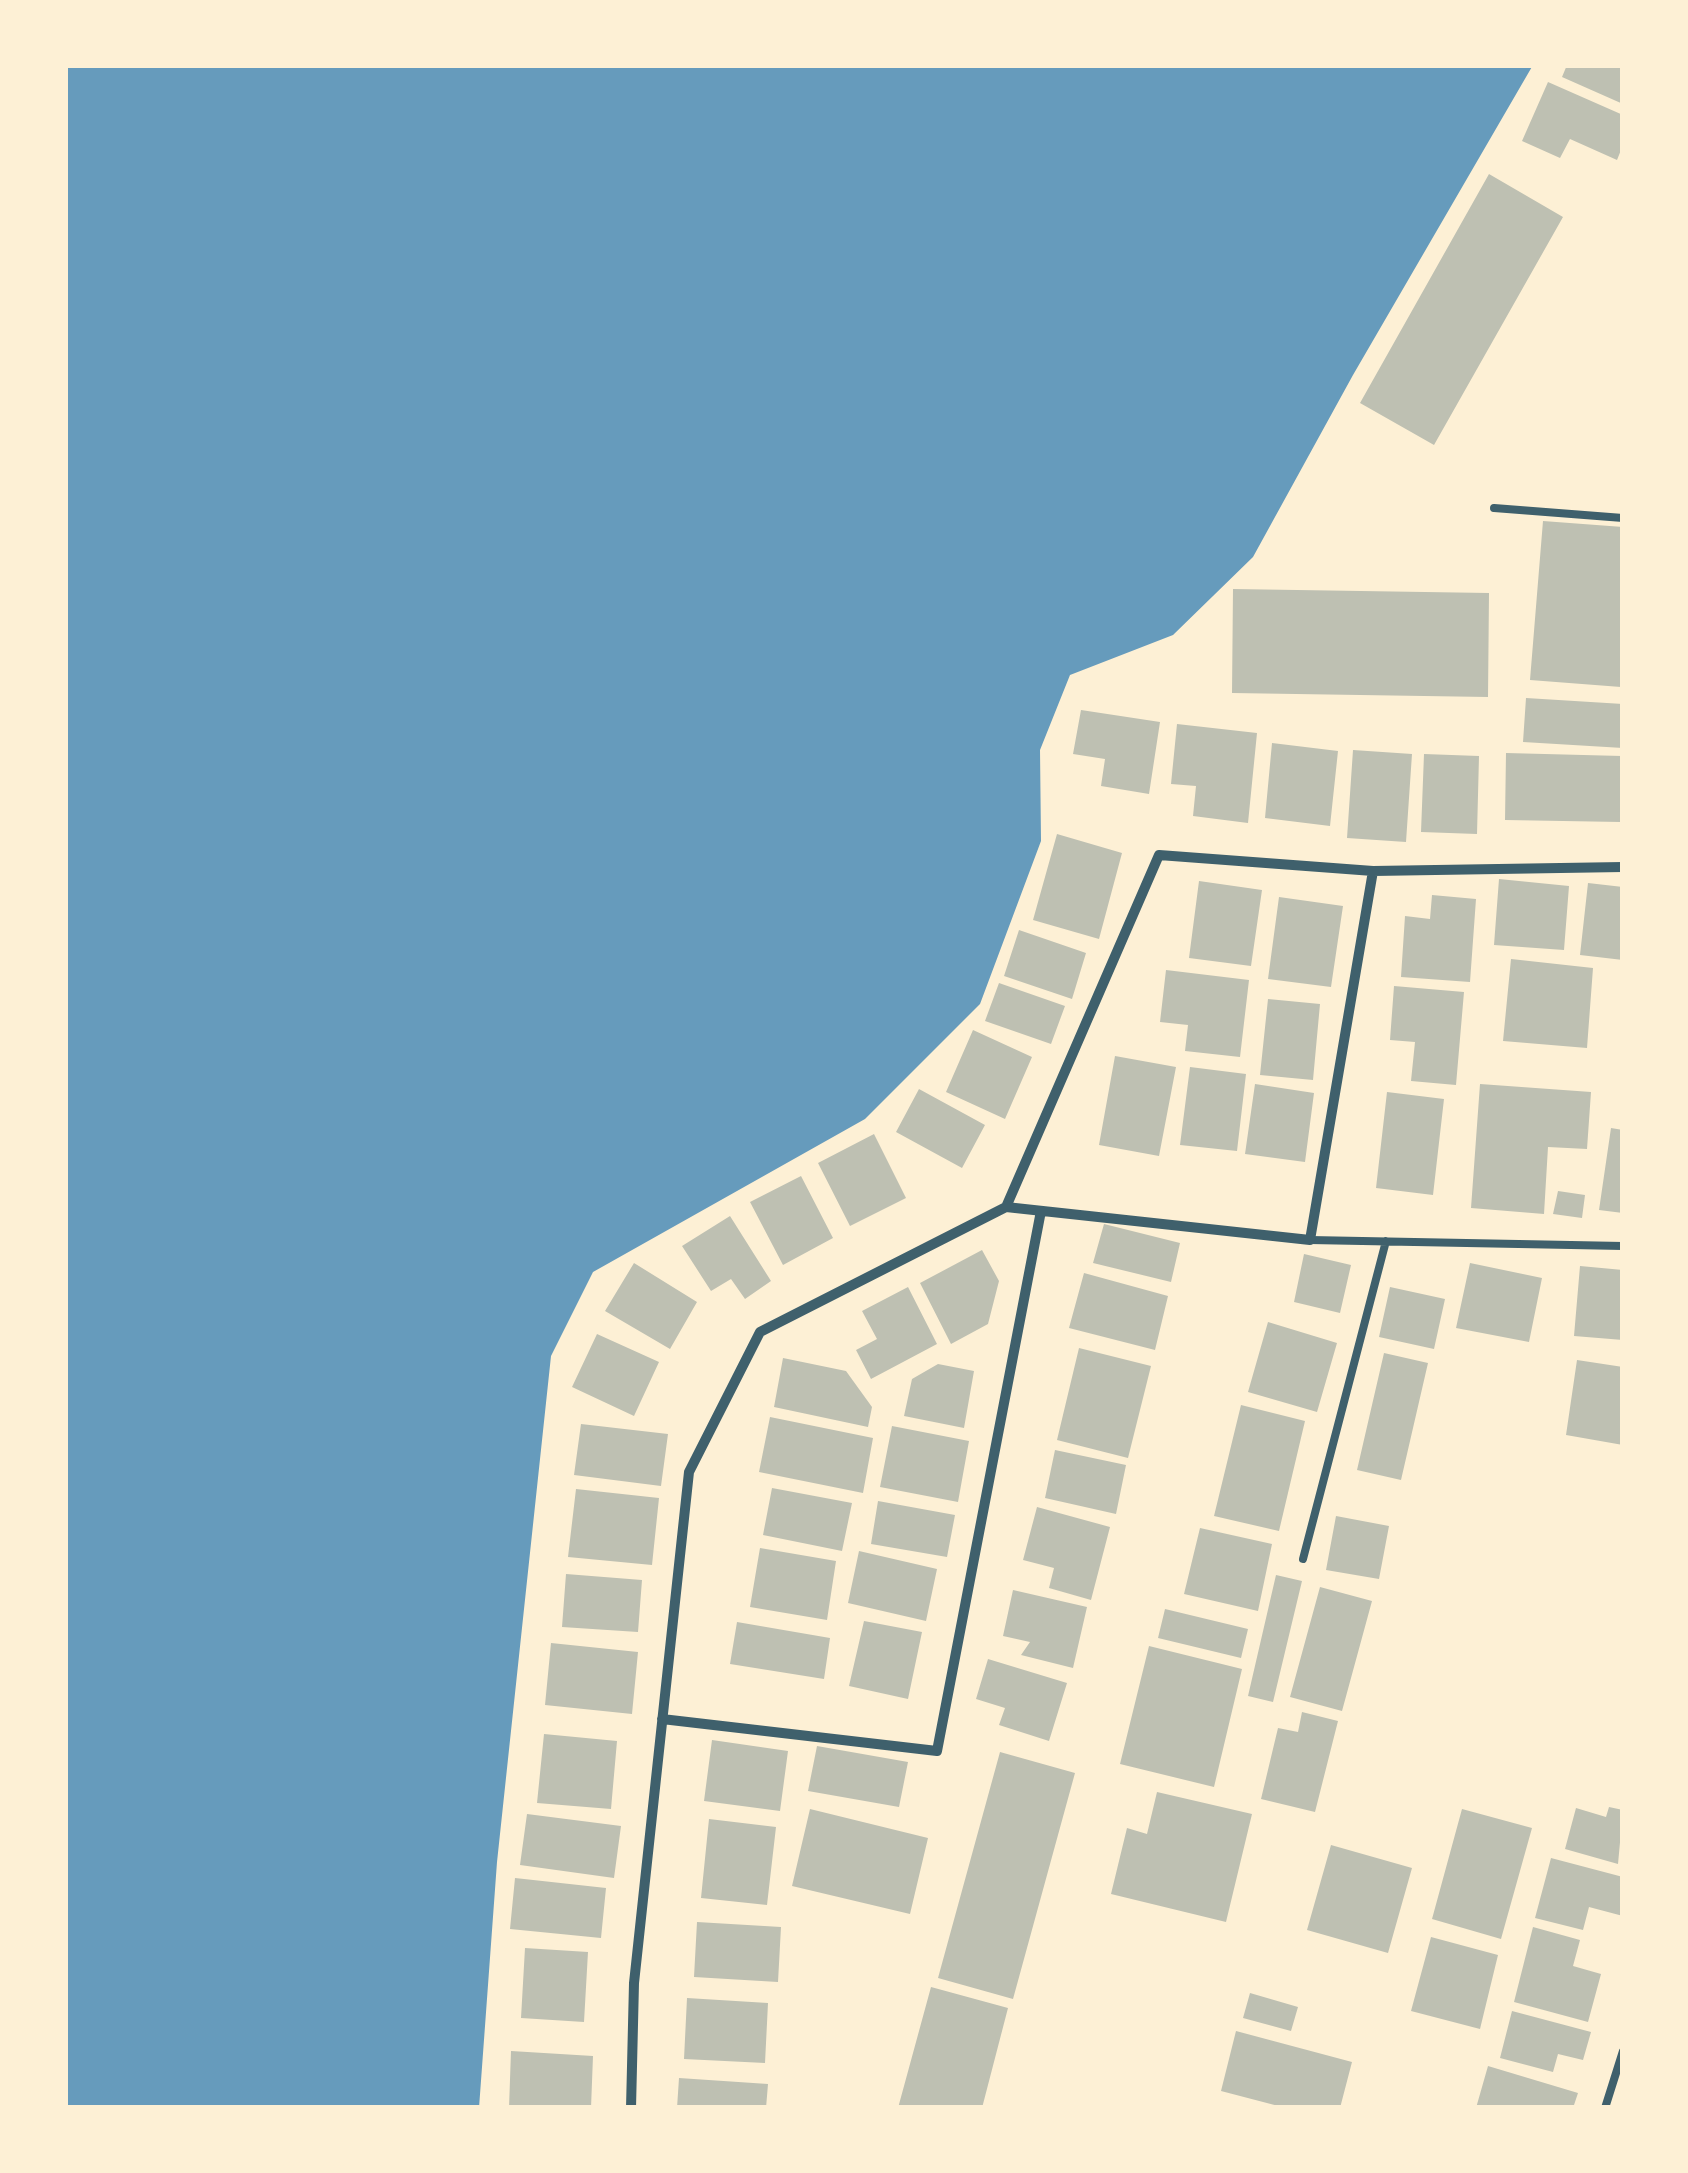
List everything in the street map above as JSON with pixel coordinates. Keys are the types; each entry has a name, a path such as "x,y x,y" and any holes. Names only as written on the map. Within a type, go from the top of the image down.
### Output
{"street":[{"path":"1006,1207 1159,855 1374,871 1623,867"},
{"path":"631,2108 634,1983 689,1472 760,1332 1006,1207 1310,1240 1374,871"},
{"path":"662,1718 937,1751 1041,1211"}],"lane":[{"path":"1494,508 1623,518"},
{"path":"1310,1240 1623,1246"},
{"path":"1303,1559 1386,1242"},
{"path":"1605,2108 1623,2051"}],"water":[{"path":"65,65 1533,65 1353,375 1253,557 1173,635 1070,675 1040,750 1041,841 980,1004 865,1119 593,1272 551,1356 497,1862 479,2108 65,2108"}],"building":[{"path":"1567,65 1623,65 1623,104 1562,77"},
{"path":"1548,82 1623,115 1623,145 1617,160 1570,139 1560,158 1522,141"},
{"path":"1489,174 1563,217 1434,445 1360,403"},
{"path":"1543,521 1623,527 1621,687 1530,680"},
{"path":"1233,589 1489,593 1488,697 1232,693"},
{"path":"1526,698 1623,704 1623,748 1523,742"},
{"path":"1081,710 1160,722 1149,794 1101,786 1105,759 1073,754"},
{"path":"1177,724 1257,733 1248,823 1193,816 1196,786 1171,784"},
{"path":"1272,743 1338,751 1330,826 1265,818"},
{"path":"1353,750 1412,754 1406,842 1347,838"},
{"path":"1506,753 1622,756 1621,822 1505,820"},
{"path":"1424,754 1479,756 1477,834 1421,832"},
{"path":"1057,834 1122,853 1099,939 1033,920"},
{"path":"1499,879 1569,886 1564,950 1494,945"},
{"path":"1199,881 1262,890 1251,966 1189,958"},
{"path":"1588,883 1623,887 1623,960 1580,955"},
{"path":"1432,895 1476,899 1470,982 1401,977 1405,916 1430,919"},
{"path":"1279,897 1343,906 1331,987 1268,979"},
{"path":"1019,930 1086,953 1072,999 1004,976"},
{"path":"1511,959 1593,968 1587,1048 1503,1041"},
{"path":"1166,970 1249,980 1240,1057 1185,1051 1188,1025 1160,1022"},
{"path":"999,983 1065,1006 1051,1044 985,1021"},
{"path":"1394,986 1464,992 1456,1085 1411,1081 1415,1042 1390,1040"},
{"path":"1268,999 1320,1004 1313,1080 1260,1075"},
{"path":"973,1030 1032,1057 1005,1119 946,1092"},
{"path":"1115,1056 1176,1067 1159,1156 1099,1145"},
{"path":"1190,1067 1246,1074 1237,1151 1180,1145"},
{"path":"1255,1084 1314,1093 1305,1162 1245,1154"},
{"path":"1480,1084 1591,1092 1587,1149 1548,1147 1544,1214 1471,1208"},
{"path":"919,1089 985,1125 962,1168 896,1132"},
{"path":"1387,1092 1444,1099 1433,1195 1376,1188"},
{"path":"1611,1128 1623,1130 1623,1213 1599,1210"},
{"path":"874,1134 906,1198 850,1226 818,1163"},
{"path":"801,1176 833,1238 783,1265 750,1202"},
{"path":"1558,1191 1585,1195 1582,1218 1553,1214"},
{"path":"730,1216 771,1281 745,1299 731,1279 711,1291 682,1246"},
{"path":"1104,1224 1180,1243 1171,1282 1093,1263"},
{"path":"982,1250 999,1281 988,1324 951,1344 920,1283"},
{"path":"1304,1254 1351,1265 1340,1313 1294,1302"},
{"path":"634,1263 697,1302 670,1349 605,1311"},
{"path":"1470,1263 1542,1278 1529,1342 1456,1328"},
{"path":"1580,1266 1623,1270 1623,1340 1574,1336"},
{"path":"1084,1273 1168,1296 1155,1350 1069,1328"},
{"path":"908,1287 937,1344 871,1379 856,1350 877,1339 862,1311"},
{"path":"1390,1287 1445,1299 1434,1349 1379,1337"},
{"path":"1268,1322 1337,1343 1317,1412 1248,1392"},
{"path":"597,1334 659,1362 634,1416 572,1387"},
{"path":"1079,1348 1151,1366 1128,1458 1057,1440"},
{"path":"1384,1353 1428,1363 1401,1480 1357,1470"},
{"path":"783,1358 846,1371 872,1407 868,1427 774,1407"},
{"path":"1577,1360 1623,1367 1623,1445 1566,1435"},
{"path":"938,1364 974,1371 964,1428 904,1416 912,1379"},
{"path":"1241,1405 1305,1421 1279,1531 1214,1516"},
{"path":"770,1417 873,1438 863,1493 759,1472"},
{"path":"581,1424 668,1434 661,1486 574,1475"},
{"path":"892,1426 969,1441 958,1502 880,1487"},
{"path":"1055,1450 1126,1465 1116,1514 1045,1498"},
{"path":"772,1488 852,1503 842,1551 763,1535"},
{"path":"576,1489 659,1498 652,1565 568,1557"},
{"path":"878,1501 955,1515 947,1557 871,1544"},
{"path":"1037,1507 1110,1527 1091,1600 1049,1588 1054,1568 1023,1560"},
{"path":"1336,1516 1389,1526 1379,1579 1326,1570"},
{"path":"1200,1528 1272,1544 1258,1611 1184,1594"},
{"path":"760,1548 836,1561 827,1620 750,1607"},
{"path":"859,1551 937,1569 926,1621 848,1603"},
{"path":"566,1574 642,1580 638,1632 562,1627"},
{"path":"1276,1575 1302,1581 1273,1702 1248,1696"},
{"path":"1320,1587 1372,1601 1342,1711 1290,1697"},
{"path":"1013,1590 1087,1607 1073,1668 1021,1655 1030,1642 1003,1636"},
{"path":"1165,1609 1248,1629 1241,1658 1158,1638"},
{"path":"864,1621 922,1632 908,1699 849,1686"},
{"path":"737,1622 830,1638 824,1679 730,1664"},
{"path":"551,1643 638,1652 632,1714 545,1705"},
{"path":"1149,1646 1242,1669 1214,1787 1120,1764"},
{"path":"988,1659 1067,1683 1049,1741 999,1725 1005,1708 976,1699"},
{"path":"1302,1712 1338,1721 1315,1812 1261,1799 1278,1728 1298,1732"},
{"path":"544,1734 617,1741 611,1809 537,1803"},
{"path":"712,1740 788,1751 780,1811 704,1801"},
{"path":"817,1746 908,1762 899,1807 808,1791"},
{"path":"1000,1752 1075,1773 1013,1999 938,1978"},
{"path":"1157,1792 1252,1814 1226,1922 1111,1894 1127,1828 1147,1834"},
{"path":"1609,1807 1623,1810 1618,1864 1565,1849 1576,1808 1606,1817"},
{"path":"810,1809 928,1838 910,1914 792,1886"},
{"path":"1462,1809 1532,1828 1501,1939 1432,1919"},
{"path":"527,1814 621,1826 614,1878 520,1865"},
{"path":"709,1819 776,1827 767,1905 701,1898"},
{"path":"1331,1845 1412,1868 1388,1953 1307,1930"},
{"path":"1551,1858 1623,1877 1623,1916 1589,1907 1583,1930 1535,1918"},
{"path":"515,1878 606,1888 601,1938 510,1929"},
{"path":"697,1922 781,1927 778,1982 694,1977"},
{"path":"1533,1927 1580,1940 1573,1966 1601,1974 1588,2022 1514,2002"},
{"path":"1431,1937 1498,1955 1480,2029 1411,2011"},
{"path":"525,1948 588,1952 584,2022 521,2018"},
{"path":"931,1987 1008,2008 982,2108 898,2108"},
{"path":"1250,1993 1298,2007 1291,2031 1243,2018"},
{"path":"687,1998 768,2003 765,2063 684,2059"},
{"path":"1512,2011 1591,2032 1583,2060 1558,2054 1553,2072 1500,2058"},
{"path":"1236,2031 1352,2062 1340,2108 1286,2108 1221,2091"},
{"path":"511,2051 593,2056 591,2108 509,2108"},
{"path":"1488,2066 1578,2093 1573,2108 1476,2108"},
{"path":"679,2078 768,2084 766,2108 677,2108"}]}
